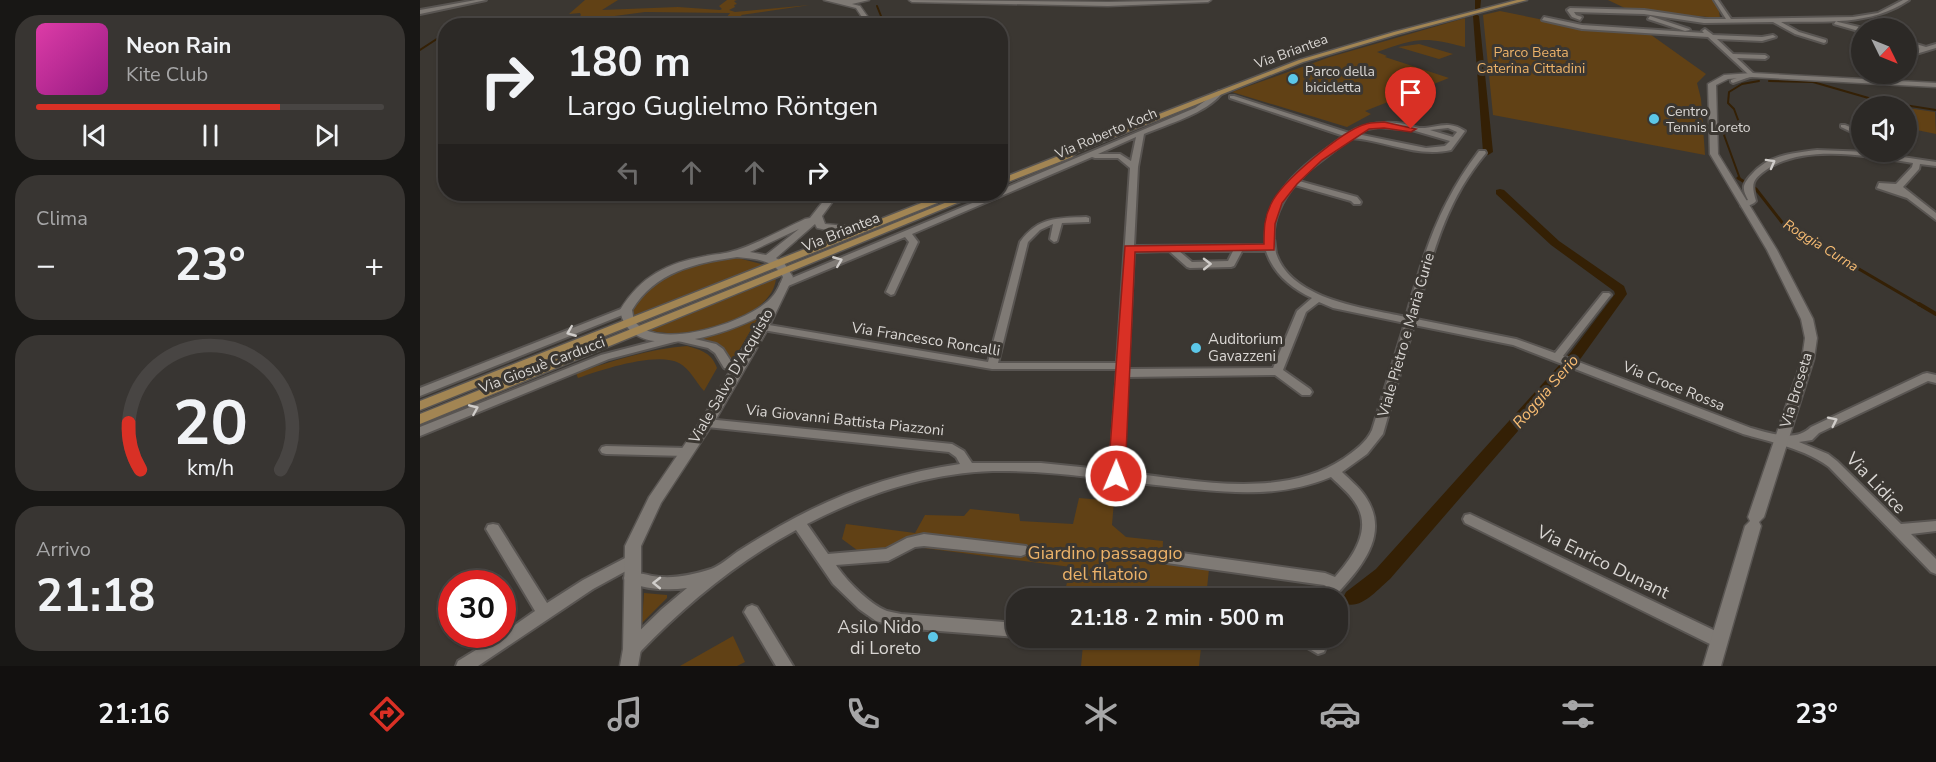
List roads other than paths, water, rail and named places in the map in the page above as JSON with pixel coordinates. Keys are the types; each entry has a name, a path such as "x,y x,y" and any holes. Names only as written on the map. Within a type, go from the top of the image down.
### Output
{"main road":[{"name":"Via Briantea","path":"1008,173 1064,151 1074,150 1320,55 1524,0"},
{"name":"Via Briantea","path":"1008,179 1069,155 1074,150"},
{"name":"Via Briantea","path":"784,267 875,224 936,201"},
{"name":"Via Briantea","path":"784,267 956,201"},
{"name":"Via Giosuè Carducci","path":"420,419 633,327 784,267"},
{"name":"Via Giosuè Carducci","path":"420,406 633,327"}],"street":[{"path":"423,11 438,0"},
{"path":"423,11 484,0"},
{"path":"827,0 862,3 868,18"},
{"path":"912,0 1044,3 1208,0"},
{"path":"1716,0 1729,20"},
{"path":"1701,21 1827,20 1880,14 1907,0"},
{"path":"1580,18 1574,16 1570,10 1631,12 1687,18 1712,25"},
{"path":"1631,12 1711,36"},
{"path":"1544,19 1582,27 1762,39 1773,37"},
{"path":"1703,28 1720,20"},
{"path":"1774,20 1797,33 1824,41"},
{"path":"1827,20 1851,27"},
{"path":"1701,21 1703,28 1755,76"},
{"path":"1917,46 1936,51"},
{"path":"1917,52 1936,46"},
{"path":"1732,56 1765,57"},
{"path":"1755,76 1733,81 1713,92 1710,89 1712,84 1720,79 1755,76 1936,84"},
{"name":"Via Broseta","path":"1712,666 1780,440 1808,358 1811,338 1807,319 1772,250 1714,154 1713,92"},
{"name":"Via Roberto Koch","path":"1008,190 1197,109 1214,99 1219,93"},
{"path":"1232,97 1351,136 1364,136 1438,150 1448,148 1461,131 1456,128 1415,130"},
{"path":"1129,249 1270,248 1269,224 1275,207 1293,182 1323,155 1351,136 1372,125 1415,130 1455,140"},
{"path":"1844,126 1851,130"},
{"path":"1116,476 1134,167 1141,133"},
{"name":"Viale Pietro e Maria Curie","path":"630,657 688,595 798,522 848,498 912,478 969,468 1046,469 1240,489 1277,488 1334,472 1360,453 1376,436 1441,218 1460,181 1482,153"},
{"path":"1744,204 1752,201 1749,184 1766,163 1796,154 1851,155"},
{"path":"1083,158 1113,155 1125,159 1134,167"},
{"path":"1917,161 1936,164"},
{"path":"1898,188 1916,167 1914,162"},
{"path":"1293,182 1354,199 1357,202"},
{"path":"1910,197 1881,188 1882,185 1898,188 1910,197 1936,217"},
{"path":"768,259 789,243 817,216 828,201"},
{"name":"Via Roberto Koch","path":"785,284 981,201"},
{"path":"633,327 626,310 632,296 648,282 669,270 694,261 737,254 817,216"},
{"name":"Via Briantea","path":"817,216 821,226 834,230 849,231 875,224"},
{"path":"992,366 1024,242 1033,228 1049,222 1086,220"},
{"path":"1054,238 1058,221"},
{"path":"891,292 914,242 906,233"},
{"path":"1170,248 1190,265 1231,264 1239,248"},
{"name":"Via Croce Rossa","path":"1270,248 1275,264 1297,288 1345,311 1410,325 1516,342 1579,364 1747,431 1780,440"},
{"path":"737,254 768,259 784,267"},
{"name":"Via Giosuè Carducci","path":"420,432 604,357 725,328 752,316 775,301 788,277 784,267"},
{"path":"1558,356 1606,295"},
{"path":"1306,392 1276,371 1302,311 1317,298"},
{"name":"Viale Salvo D'Acquisto","path":"630,657 633,546 654,501 707,423 763,327 775,301"},
{"name":"Via Giosuè Carducci","path":"420,393 626,310"},
{"name":"Via Giosuè Carducci","path":"633,327 649,335 678,338 712,346 719,351 728,366 686,452"},
{"name":"Via Francesco Roncalli","path":"763,327 992,366 1276,371"},
{"path":"1780,440 1808,437 1815,430 1927,377 1936,379"},
{"name":"Via Giosuè Carducci","path":"420,393 481,382"},
{"name":"Via Giovanni Battista Piazzoni","path":"707,423 952,448 960,454 969,468"},
{"name":"Via Lidice","path":"1780,440 1833,464 1936,568"},
{"name":"Viale Salvo D'Acquisto","path":"606,450 686,452"},
{"path":"1333,588 1361,555 1369,538 1368,520 1361,501 1334,472"},
{"name":"Via Enrico Dunant","path":"1470,519 1718,640"},
{"path":"798,522 838,580 881,616 901,621 1006,629"},
{"path":"1897,530 1936,526"},
{"path":"493,529 544,612"},
{"path":"823,560 888,555 912,542 924,540 1022,550"},
{"path":"1167,557 1325,579 1337,584"},
{"path":"464,666 499,646 544,612 603,574 632,561"},
{"path":"631,578 652,584 673,583 702,579 724,569"},
{"path":"752,612 785,666"}],"waterway":[{"path":"1478,0 1478,10"},
{"path":"877,6 882,18"},
{"path":"1476,16 1488,152"},
{"path":"420,50 438,38"},
{"name":"Roggia Curna","path":"1740,179 1724,135 1740,125 1734,109 1728,103 1729,92 1742,84 1759,81"},
{"name":"Roggia Curna","path":"1769,81 1813,82 1879,101 1936,110"},
{"name":"Roggia Curna","path":"1738,178 1756,189 1784,225 1922,306"},
{"name":"Roggia Serio","path":"1353,598 1383,574 1576,355 1621,294 1620,289 1555,243 1500,192"},
{"name":"Roggia Curna","path":"1919,304 1936,314"}],"place":[{"name":"Parco della bicicletta","path":"1293,79"},
{"name":"Centro Tennis Loreto","path":"1654,119"},
{"name":"Auditorium Gavazzeni","path":"1196,348"},
{"name":"Asilo Nido di Loreto","path":"933,637"}],"park label":[{"name":"Parco Beata Caterina Cittadini","path":"1531,60"},
{"name":"Giardino passaggio del filatoio","path":"1105,563"}]}
